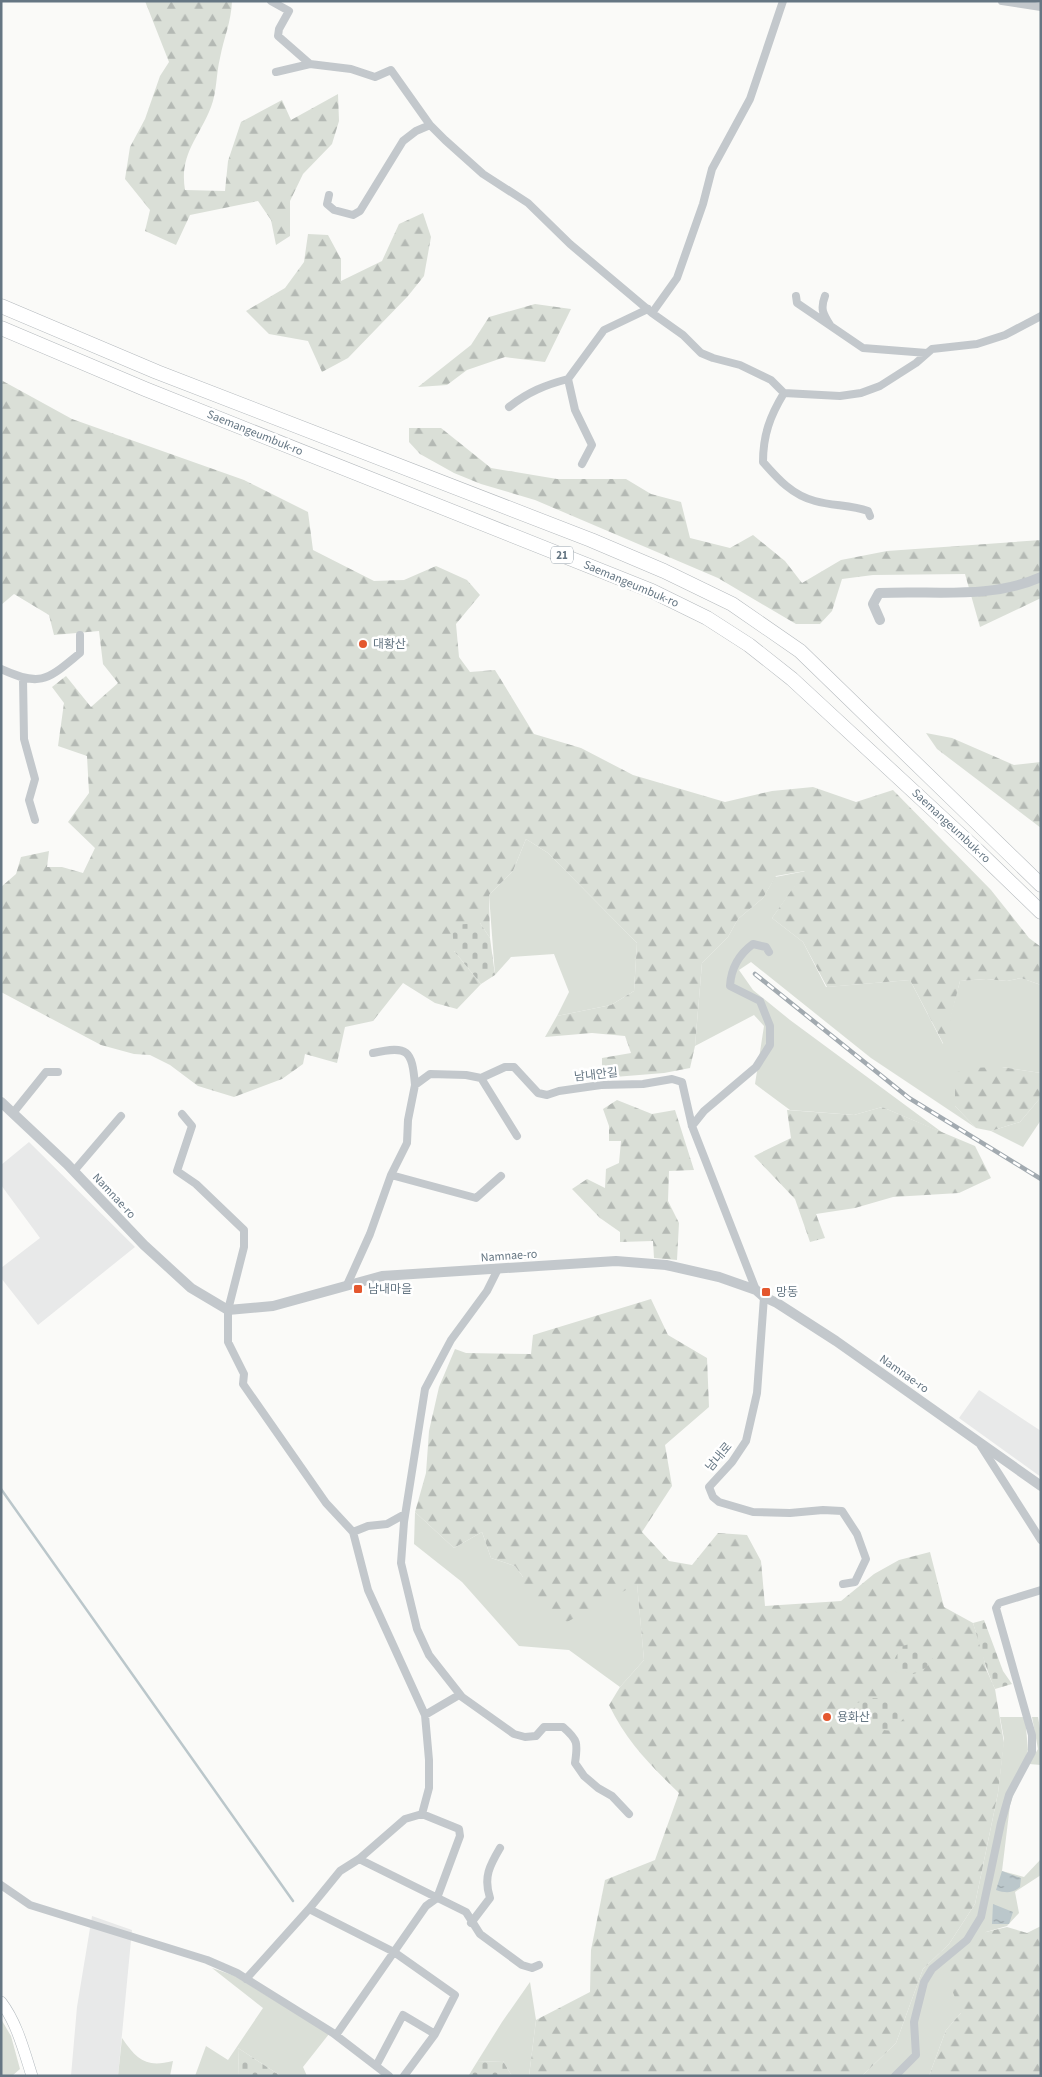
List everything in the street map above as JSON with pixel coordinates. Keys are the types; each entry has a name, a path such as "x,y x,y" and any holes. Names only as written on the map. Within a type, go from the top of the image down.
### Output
{"highway":[{"name":"Saemangeumbuk-ro","path":"1,306 157,372 591,540 732,604 800,651 1041,885"},
{"name":"Saemangeumbuk-ro","path":"1,328 145,389 652,591 707,618 749,645 792,679 978,850 1041,912"}],"main road":[{"path":"1,2002 7,2010 23,2048 32,2076"}],"street":[{"path":"272,1 289,11 279,29 278,36 310,64"},
{"path":"509,407 525,394 544,385 568,379 604,330 650,311 677,278 703,204 712,169 750,99 783,1"},
{"path":"1002,1 1041,6"},
{"path":"276,72 310,64 351,69 375,77 391,70 430,125 483,174 528,203 570,244 650,311 683,335 701,353 740,365 771,380 784,393 840,396 861,393 880,386 932,349 976,344 1005,335 1041,316"},
{"path":"329,195 328,204 334,210 353,215 360,211 403,141 416,131 430,125"},
{"path":"796,296 797,303 832,329 863,348 927,353"},
{"path":"824,296 822,314 832,329"},
{"path":"568,379 575,410 592,445 582,464"},
{"path":"784,393 772,413 764,434 763,462 792,492 815,501 857,507 868,511 870,516"},
{"path":"880,620 873,604 879,593 976,593 1041,578"},
{"path":"1,669 32,680 49,678 80,653 80,635"},
{"path":"23,678 24,739 35,779 28,800 35,820"},
{"path":"692,1126 704,1110 756,1067 770,1045 770,1026 760,1001 730,986 730,972 741,953 753,944 766,947 768,952"},
{"path":"346,1285 370,1234 390,1175 407,1143 408,1120 415,1085 413,1062 408,1054 401,1050 390,1049 373,1053"},
{"name":"남내안길","path":"480,1078 505,1067 514,1067 538,1093 547,1096 558,1091 601,1086 643,1084 672,1079 682,1082 692,1126 756,1290"},
{"path":"13,1113 46,1072 58,1072"},
{"path":"415,1085 430,1074 466,1075 480,1078 517,1136"},
{"name":"Namnae-ro","path":"1,1102 74,1171 126,1228 185,1283 228,1310 273,1306 382,1276 616,1261 666,1265 719,1277 756,1290 764,1298 777,1303 836,1341 1041,1486"},
{"path":"182,1114 192,1126 177,1171 196,1184 244,1230 244,1247 228,1310 228,1342 244,1374 243,1384 322,1497 353,1532 368,1590 425,1715 429,1760 429,1788 422,1814"},
{"path":"74,1171 121,1116"},
{"path":"390,1175 476,1198 501,1176"},
{"path":"498,1270 488,1291 451,1340 425,1389 405,1514 401,1563 417,1629 429,1654 459,1695 514,1734 525,1737 536,1736 544,1726 563,1727 575,1737 577,1747 575,1763 584,1776 598,1788 612,1796 629,1814"},
{"name":"남내로","path":"764,1298 757,1393 746,1442 732,1462 709,1487 712,1497 719,1502 753,1512 842,1511 857,1534 866,1559 855,1582 843,1584"},
{"path":"979,1442 1041,1540"},
{"path":"353,1532 368,1526 387,1524 405,1514"},
{"path":"895,2076 916,2055 914,2022 924,1982 932,1969 967,1940 981,1917 1009,1795 1032,1752 1032,1735 996,1608 1000,1603 1041,1590"},
{"path":"425,1715 459,1695"},
{"path":"246,1979 310,1909 340,1871 359,1859 406,1819 422,1814 459,1829 460,1836 438,1898 426,1906 336,2035"},
{"path":"471,1923 490,1898 486,1885 488,1870 500,1848"},
{"path":"359,1859 466,1912 471,1923 480,1934 522,1965 532,1968 539,1965"},
{"path":"1,1885 30,1905 207,1960 237,1973 336,2035 389,2076"},
{"path":"310,1909 394,1952 456,1995 435,2034 404,2076"},
{"path":"376,2066 403,2015 435,2034"}],"shaded area":[{"path":"29,1142 135,1247 38,1325 1,1278 1,1268 40,1238 1,1185 1,1165"},
{"path":"979,1390 1041,1431 1041,1477 959,1418"},
{"path":"92,1916 132,1930 118,2076 71,2076 77,2007"}],"green space":[{"path":"145,1 232,1 213,101 187,156 184,177 185,190 225,191 228,161 241,122 282,100 291,120 338,94 339,121 332,144 303,174 290,201 290,236 276,245 271,220 258,201 190,215 176,245 145,231 150,210 125,179 130,147 145,119 160,76 169,62"},
{"path":"423,213 431,237 424,276 408,296 348,358 322,372 308,341 269,334 246,311 285,288 304,262 308,234 328,235 341,259 341,281 382,261 399,224"},
{"path":"535,304 571,309 545,362 505,357 467,370 447,385 418,387 471,345 489,317"},
{"path":"1,380 72,419 244,480 308,512 313,550 374,581 404,580 436,566 467,580 480,595 456,624 459,657 470,672 495,670 534,734 581,748 633,775 725,802 772,791 813,787 856,802 893,790 991,890 1029,938 1041,947 1041,985 1021,978 1007,981 986,979 960,981 944,1045 910,980 827,987 803,942 772,918 805,871 776,876 763,898 738,919 728,937 702,963 695,1046 690,1068 664,1073 602,1078 602,1058 631,1053 625,1036 592,1033 545,1037 557,1016 611,1005 634,991 637,943 548,853 526,839 513,871 489,895 490,938 480,923 454,951 481,984 457,1009 435,1003 403,983 373,1021 345,1027 337,1063 305,1054 303,1064 282,1079 234,1097 198,1086 170,1065 150,1055 134,1054 101,1045 1,992 1,887 16,874 21,857 49,851 47,867 62,867 83,873 95,848 68,822 89,793 87,756 58,746 64,703 52,687 66,676 91,707 118,683 103,664 99,631 54,635 49,615 14,594 1,605"},
{"path":"409,428 441,428 491,468 557,479 626,479 651,494 681,502 690,538 730,548 753,535 785,561 802,583 841,560 887,551 1041,540 1041,598 980,627 965,574 873,575 842,579 832,611 820,624 796,624 718,578 535,500 481,484 454,473 420,454 409,442"},
{"path":"926,733 952,738 1014,765 1041,762 1041,828 937,749"},
{"path":"526,839 548,853 637,943 634,991 611,1005 557,1016 569,992 554,954 511,957 495,975 489,895 513,871"},
{"path":"806,871 772,918 803,942 826,987 910,980 943,1044 960,981 986,979 1007,981 1021,978 1041,985 1041,1073 1002,1067 955,1106 976,1128 871,1058 751,962 739,970 753,990 790,1020 943,1133 882,1107 854,1115 790,1110 755,1084 764,1026 754,1015 695,1046 702,963 728,937 738,919 763,898 775,877"},
{"path":"480,923 490,938 495,975 481,984 454,951 452,925"},
{"path":"1002,1067 1041,1073 1041,1097 1020,1122 991,1131 976,1128 955,1106 955,1073 967,1068"},
{"path":"1041,1097 1041,1120 1023,1147 991,1131 1020,1122"},
{"path":"617,1100 652,1114 675,1110 694,1170 669,1171 668,1201 679,1223 677,1260 654,1258 653,1241 620,1242 620,1232 600,1218 572,1189 587,1179 605,1188 606,1169 619,1163 621,1141 609,1141 609,1126 603,1109"},
{"path":"882,1107 975,1146 991,1178 959,1193 893,1197 855,1208 816,1214 825,1238 810,1242 795,1199 754,1156 791,1138 787,1110 854,1115"},
{"path":"651,1299 668,1335 707,1358 709,1407 665,1445 672,1486 642,1532 669,1561 692,1565 718,1533 747,1535 761,1561 765,1606 841,1601 874,1574 899,1560 930,1552 944,1607 973,1623 986,1669 995,1689 1004,1743 998,1793 975,1904 949,1944 923,1969 896,2043 862,2076 529,2076 536,2020 590,1992 591,1950 605,1880 655,1860 679,1793 658,1773 631,1742 609,1705 620,1687 644,1660 637,1584 567,1622 521,1596 523,1577 515,1566 491,1558 482,1532 454,1548 415,1512 426,1473 429,1431 439,1387 455,1349 466,1353 531,1354 533,1335"},
{"path":"415,1512 454,1548 482,1532 491,1558 515,1566 523,1577 637,1583 644,1660 620,1687 569,1650 519,1646 462,1582 414,1544"},
{"path":"984,1620 1003,1671 1012,1684 995,1689 985,1665 973,1623"},
{"path":"910,1644 919,1647 933,1659 925,1668 915,1674 903,1674 892,1670 895,1658 902,1646"},
{"path":"873,1698 890,1699 901,1705 904,1718 893,1730 875,1728 859,1716 854,1704"},
{"path":"1000,1717 1025,1717 1028,1750 1010,1805 1002,1871 1024,1877 1041,1859 1041,1875 1015,1892 1019,1913 1007,1926 986,1932 961,2013 946,2030 929,2076 862,2076 896,2043 923,1969 949,1944 975,1904 998,1793 1004,1739"},
{"path":"1032,1717 1038,1717 1041,1734 1041,1765 1029,1764 1038,1749"},
{"path":"1041,1926 1041,2076 929,2076 946,2030 961,2013 945,1972 986,1932 1007,1927 1027,1933"},
{"path":"212,1968 235,1976 329,2034 303,2067 307,2076 281,2076 238,2048 239,2076 195,2076 206,2046 228,2060 263,2008"},
{"path":"530,1982 536,2020 529,2076 512,2076 503,2061 477,2062 502,2022"},
{"path":"1,2019 11,2036 20,2069 12,2076 1,2076"},
{"path":"122,2038 132,2052 149,2063 173,2061 170,2076 118,2076"},
{"path":"238,2048 281,2076 239,2076"},
{"path":"503,2061 512,2076 469,2075 477,2062"}],"water":[{"path":"1002,1871 1021,1878 1020,1887 1008,1892 996,1890"},
{"path":"993,1904 1013,1912 1009,1924 992,1924"}],"waterway":[{"path":"1,1489 293,1901"}],"railway":[{"path":"755,974 909,1098 1041,1179"}],"place":[{"name":"대황산","path":"363,644"},
{"name":"남내마을","path":"358,1289"},
{"name":"망동","path":"766,1292"},
{"name":"용화산","path":"827,1717"}]}
